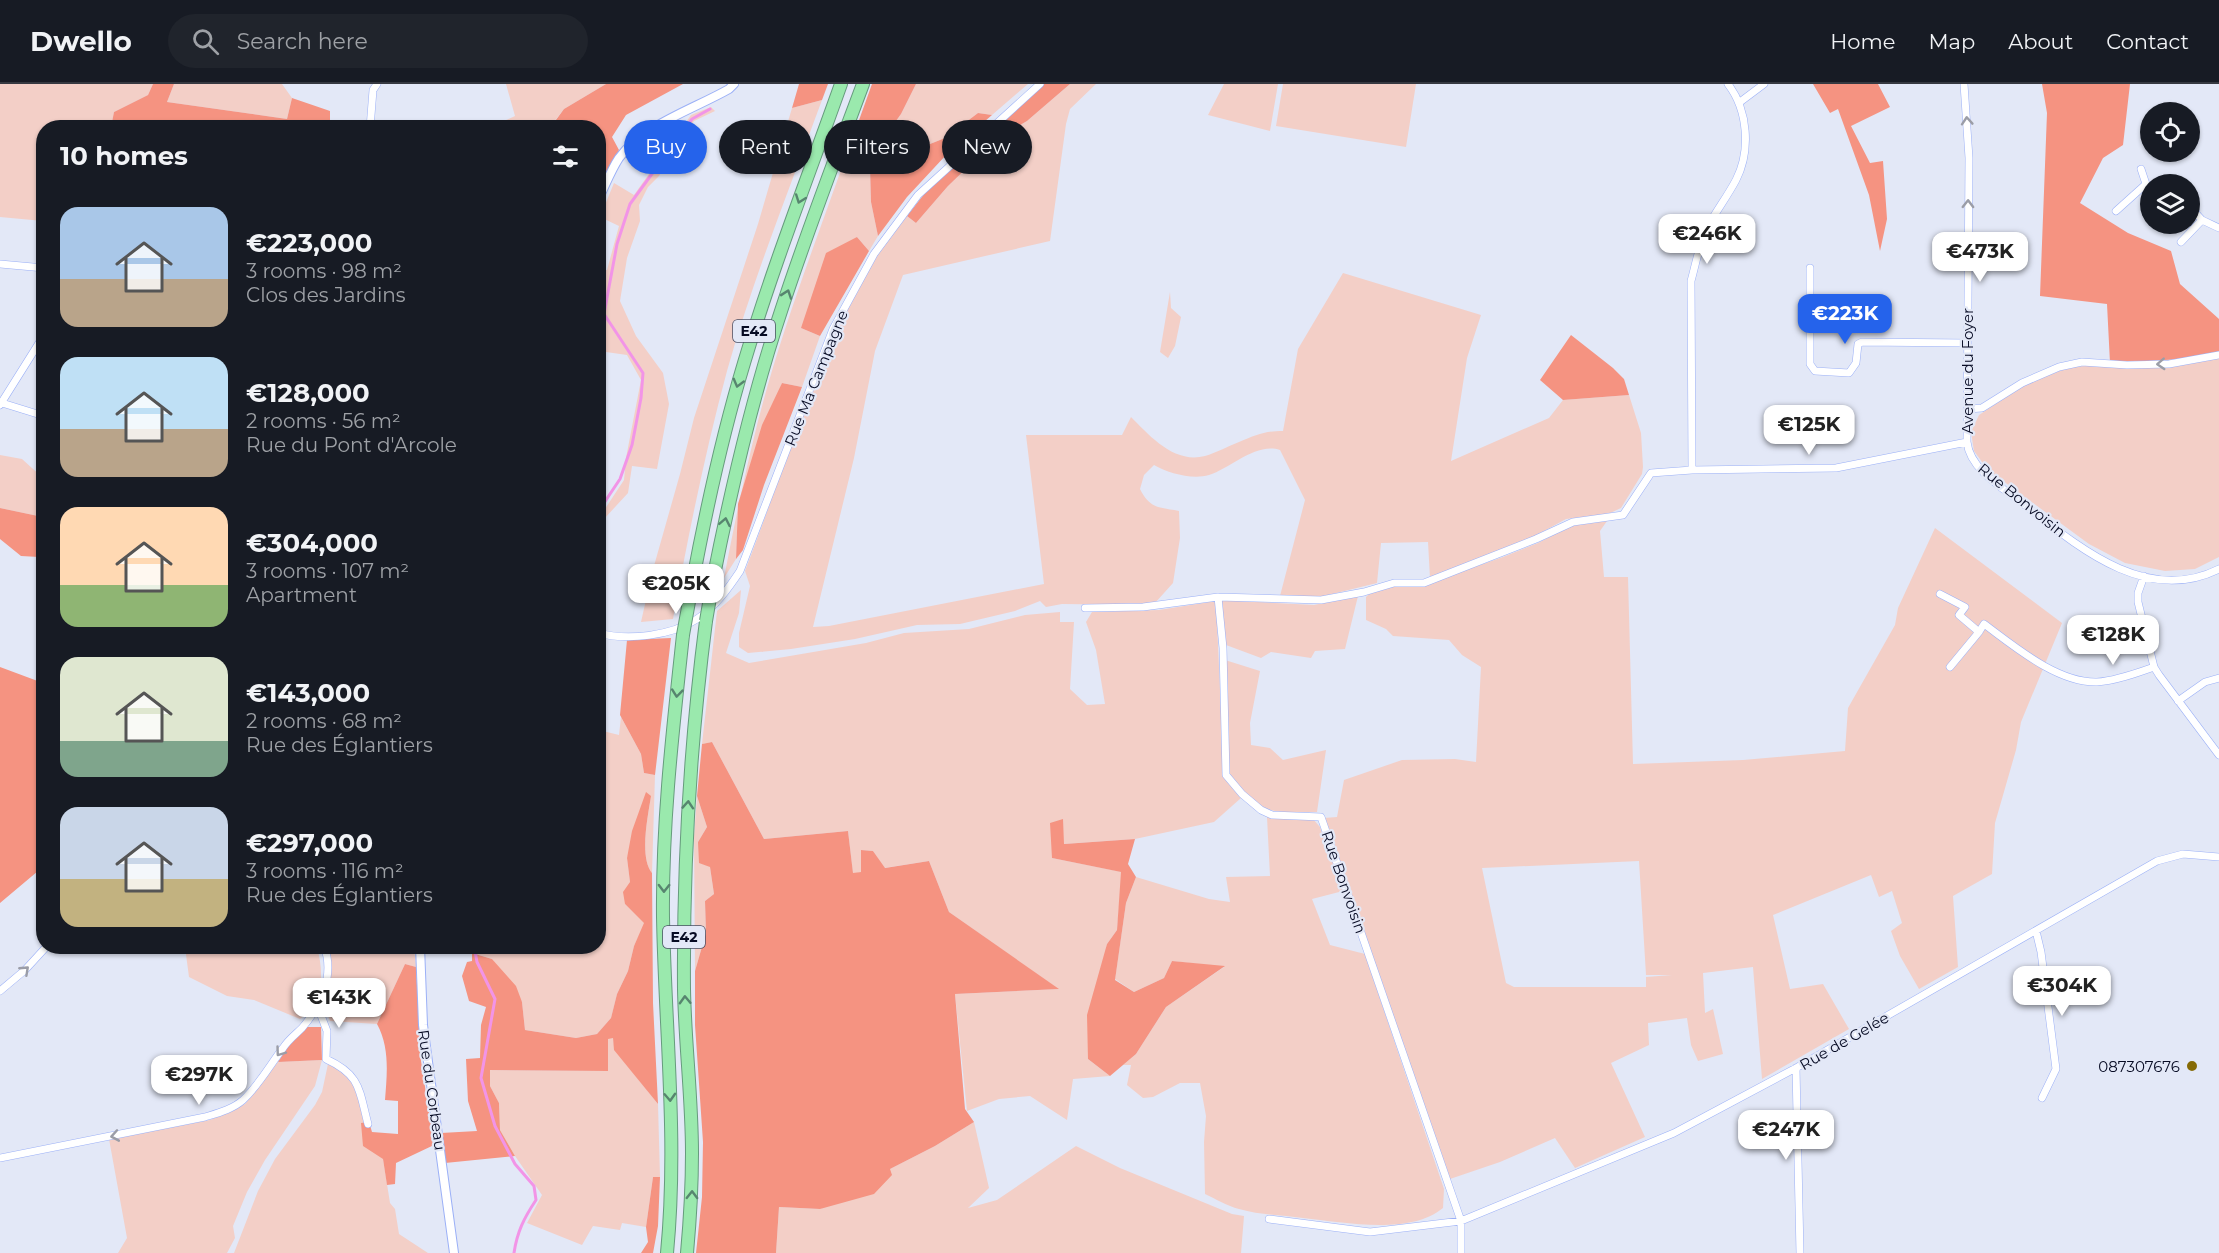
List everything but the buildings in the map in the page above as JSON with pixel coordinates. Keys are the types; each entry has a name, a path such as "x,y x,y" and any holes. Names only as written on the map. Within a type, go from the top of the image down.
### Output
{"highway":[{"name":"E42","path":"667,1253 673,1152 663,913 669,765 683,635 707,508 743,366 841,84"},
{"name":"E42","path":"687,1253 693,1151 684,995 686,839 695,711 706,621 742,446 762,373 784,301 863,84"}],"street":[{"path":"371,120 373,90 377,84"},
{"path":"606,184 618,160 632,144 650,131 729,89 734,84"},
{"name":"Rue Ma Campagne","path":"606,634 633,638 666,632 696,620 720,599 740,571 833,329 874,254 918,195 1040,84"},
{"path":"1692,470 1691,281 1706,231 1742,166 1745,146 1745,128 1740,102 1728,84"},
{"path":"1740,102 1764,84"},
{"name":"Avenue du Foyer","path":"1964,84 1969,158 1967,442"},
{"path":"2141,169 2144,174"},
{"path":"2116,211 2140,192"},
{"path":"2181,242 2202,220 2219,228"},
{"path":"0,264 36,267"},
{"path":"1810,268 1810,364 1815,371 1849,373 1856,363 1858,344 1862,342 1966,343"},
{"path":"36,348 1,404 36,414"},
{"path":"1967,409 1982,408 2022,383 2059,367 2082,362 2127,365 2169,364 2219,355"},
{"path":"1085,608 1143,607 1218,597 1320,600 1394,583 1424,583 1573,522 1623,515 1651,473 1692,470 1836,468 1967,442"},
{"name":"Rue Bonvoisin","path":"1967,442 1968,449 1979,468 2088,553 2107,563 2144,576 2179,581 2199,577 2219,569"},
{"path":"2144,576 2138,593 2138,602 2154,667 2219,756"},
{"path":"1940,594 1965,607 1959,615 1979,632"},
{"name":"Rue Bonvoisin","path":"1218,597 1223,648 1226,775 1242,794 1272,815 1321,817 1461,1221"},
{"path":"1950,667 1984,624 2041,666 2087,681 2097,682 2154,667"},
{"path":"2178,701 2205,682 2219,678"},
{"name":"Rue de Gelée","path":"1269,1219 1370,1232 1461,1221 1674,1133 1796,1068 2157,861 2183,854 2219,857"},
{"path":"2036,931 2041,952 2056,1069 2042,1098"},
{"path":"0,991 40,954"},
{"path":"0,1158 205,1118 242,1101 255,1088 285,1045 312,1015 323,996 328,964 326,954"},
{"name":"Rue du Corbeau","path":"420,954 423,1025 453,1253"},
{"path":"317,1005 327,1031 327,1059 343,1066 354,1076 368,1124"},
{"path":"1796,1068 1800,1253"},
{"path":"1461,1221 1461,1253"}],"shaded area":[{"path":"0,84 153,84 148,95 114,112 112,120 36,120 36,220 0,217"},
{"path":"153,84 174,84 167,102 287,119 292,98 330,111 330,120 112,120 114,112 148,95"},
{"path":"174,84 282,84 292,98 287,119 167,102"},
{"path":"506,84 606,84 564,109 555,120 506,120 515,116"},
{"path":"606,84 683,84 626,115 612,137 619,150 606,173 606,120 556,120 564,109"},
{"path":"799,84 828,84 822,100 792,108"},
{"path":"872,84 916,84 897,120 859,120"},
{"path":"916,84 1028,84 992,115 978,113 969,120 942,120 942,139 930,144 930,120 897,120"},
{"path":"1043,84 1070,84 1028,120 1004,120"},
{"path":"1070,84 1096,84 1070,109 1050,241 903,275 875,351 854,458 813,627 829,626 1044,584 1026,435 1122,435 1131,417 1164,447 1183,456 1194,457 1209,455 1260,434 1283,431 1298,349 1343,273 1481,315 1467,358 1451,461 1549,418 1563,400 1629,395 1641,433 1642,474 1621,508 1608,514 1566,519 1533,537 1430,578 1428,542 1381,543 1377,583 1316,598 1280,596 1305,500 1280,450 1271,448 1262,450 1217,472 1195,477 1166,471 1154,465 1144,475 1140,489 1151,504 1179,511 1180,538 1173,583 1155,603 1141,605 1062,604 1046,607 1040,601 1015,611 960,624 917,625 855,639 748,653 739,647 739,633 750,586 745,571 820,367 856,288 878,251 907,216 916,223 960,174 1032,174 1032,120 1028,120"},
{"path":"1224,84 1278,84 1270,131 1208,115"},
{"path":"1283,84 1416,84 1406,147 1276,126"},
{"path":"1813,84 1878,84 1890,107 1851,126 1870,163 1883,161 1887,219 1880,251 1869,195 1838,109 1830,113"},
{"path":"2042,84 2130,84 2123,145 2103,158 2080,203 2128,233 2171,251 2180,284 2219,319 2219,357 2110,363 2107,304 2040,296 2047,113"},
{"path":"822,100 812,127 812,120 788,120 792,108"},
{"path":"711,107 715,111 696,120 687,120 691,115"},
{"path":"978,113 992,115 986,120 969,120"},
{"path":"942,139 942,159 930,172 930,144"},
{"path":"649,174 660,174 648,187 639,205 640,221 627,258 620,301 636,336 663,373 669,404 657,469 632,466 628,493 606,517 606,507 624,480 641,380 627,355 606,352 606,270 619,226 606,220 606,202 614,183 634,195"},
{"path":"773,174 795,174 760,269 727,371 697,495 673,619 641,622 694,418"},
{"path":"840,174 870,174 871,202 878,236 869,251 857,237 801,328 820,336 802,387 782,383 740,498 758,421 777,355"},
{"path":"870,174 928,174 907,197 878,236 871,202"},
{"path":"946,174 960,174 916,223 907,216 925,193"},
{"path":"857,237 869,251 820,336 801,328 826,253"},
{"path":"1170,292 1171,308 1181,317 1175,346 1168,358 1160,352"},
{"path":"1571,335 1624,379 1629,395 1563,400 1540,380"},
{"path":"2219,357 2219,557 2195,569 2165,571 2125,563 2089,544 1988,470 1974,451 1971,432 1979,415 2027,383 2070,367"},
{"path":"782,383 802,387 764,485 743,550 736,559 738,504 762,425"},
{"path":"0,455 22,459 36,472 36,516 0,508"},
{"path":"0,508 36,516 36,557 21,556 0,539"},
{"path":"738,509 736,559 724,578 732,538"},
{"path":"1607,521 1600,531 1604,577 1628,577 1633,764 1743,760 1845,751 1848,708 1895,625 1898,608 1935,528 2062,623 2021,722 2016,750 1995,823 1992,874 1953,896 1958,967 1919,989 1900,956 1891,931 1902,923 1892,891 1879,897 1871,875 1773,915 1790,989 1823,984 1849,1029 1762,1079 1753,967 1703,973 1705,1013 1713,1009 1723,1054 1698,1061 1691,1045 1687,1018 1648,1023 1649,1045 1611,1063 1645,1137 1575,1168 1555,1138 1500,1162 1450,1179 1324,818 1337,817 1344,780 1402,760 1455,759 1476,762 1481,667 1462,655 1449,640 1393,636 1386,629 1366,620 1366,597 1372,591 1389,587 1417,587 1503,557 1538,543 1570,526","holes":["1639,861 1646,975 1672,975 1646,977 1646,987 1514,987 1506,983 1482,868"]},
{"path":"741,590 739,613 726,653 749,663 866,643 904,633 969,629 1025,615 1060,612 1060,622 1074,622 1070,689 1087,705 1105,704 1096,650 1086,622 1092,612 1159,610 1216,601 1224,777 1241,798 1214,822 1135,839 1063,844 1052,858 1122,872 1117,930 1107,944 1088,1059 1110,1076 1073,1079 1067,1120 1030,1096 999,1099 967,1111 955,994 1058,989 949,912 929,861 884,868 873,851 861,850 861,872 853,874 848,831 764,839 712,742 702,744 717,611"},
{"path":"1358,596 1345,649 1315,651 1311,658 1271,652 1261,658 1226,645 1221,600 1314,605"},
{"path":"671,638 655,775 644,773 641,754 620,715 627,640"},
{"path":"1225,660 1260,671 1250,723 1251,745 1270,748 1283,760 1326,750 1317,812 1279,812 1263,808 1241,790 1228,772"},
{"path":"0,667 36,680 36,873 0,903"},
{"path":"621,717 641,754 644,773 655,775 652,873 648,866 645,847 651,796 627,858 630,882 625,904 645,923 634,946 628,971 617,994 611,1018 597,1034 576,1038 525,1030 522,1002 492,959 475,954 606,954 606,732 619,735"},
{"path":"712,742 764,839 848,831 853,873 861,872 861,850 873,851 885,868 929,861 949,912 1059,989 955,994 965,1109 974,1122 935,1146 890,1169 892,1175 874,1194 820,1209 779,1207 776,1253 696,1253 702,1197 703,1142 695,1025 695,971 706,933 705,901 714,894 710,867 699,863 698,842 707,827 697,796 702,744"},
{"path":"646,792 651,796 645,847 648,866 652,873 653,1003 658,1104 614,1050 613,1038 608,1039 608,1071 490,1070 490,1086 499,1103 500,1130 515,1156 445,1163 441,1133 477,1131 468,1101 466,1059 480,1058 481,1025 486,1007 469,1001 462,976 467,962 472,961 472,954 492,959 516,986 522,1002 525,1030 576,1038 597,1034 611,1018 617,994 628,971 634,946 644,923 625,904 623,892 630,882 627,858 632,831"},
{"path":"697,796 707,827 698,842 710,867 714,894 705,901 706,933 695,971 694,836"},
{"path":"1267,817 1313,819 1320,827 1343,891 1312,899 1330,945 1365,954 1444,1189 1443,1208 1429,1217 1394,1225 1356,1224 1255,1213 1226,1204 1205,1194 1206,1116 1200,1083 1180,1083 1153,1097 1143,1098 1127,1085 1131,1065 1123,1065 1136,1054 1166,1007 1224,967 1172,961 1164,978 1134,992 1115,979 1126,903 1136,877 1209,899 1230,902 1226,877 1270,876"},
{"path":"1063,819 1064,844 1135,839 1128,864 1136,877 1126,903 1115,980 1134,992 1164,978 1172,961 1225,966 1166,1007 1136,1054 1110,1076 1088,1059 1087,1015 1107,944 1117,930 1121,872 1052,858 1050,823"},
{"path":"186,954 318,954 321,967 318,995 308,1012 300,1019 254,1000 227,996 189,977"},
{"path":"326,954 415,954 416,967 405,964 377,1024 330,1021 324,1005 328,984"},
{"path":"405,964 416,967 421,1061 434,1145 396,1163 395,1184 387,1185 383,1159 363,1146 361,1123 369,1122 372,1132 398,1134 398,1101 385,1100 386,1052 377,1024"},
{"path":"305,1027 321,1027 322,1060 278,1062 292,1040"},
{"path":"608,1038 613,1038 615,1050 658,1104 660,1177 653,1177 646,1227 622,1223 620,1230 593,1226 582,1245 527,1223 542,1195 500,1130 499,1103 490,1086 490,1070 608,1071"},
{"path":"322,1060 315,1086 265,1160 247,1192 233,1226 235,1238 227,1253 118,1253 127,1238 109,1139 210,1120 245,1104 278,1062"},
{"path":"328,1064 346,1072 357,1090 364,1123 362,1123 383,1159 390,1203 395,1209 399,1234 428,1253 234,1253 258,1191 275,1159 322,1092"},
{"path":"974,1122 989,1188 968,1208 997,1200 1076,1146 1120,1168 1232,1214 1244,1216 1241,1253 776,1253 779,1207 820,1209"},
{"path":"653,1177 660,1177 658,1226 653,1253 641,1253 648,1242 646,1227"}],"waterway":[{"path":"606,303 617,244 630,204 692,119 710,109"},
{"path":"606,317 643,373 632,445 620,479 606,500"},
{"path":"476,954 477,962 495,999 481,1078 495,1126 515,1164 534,1186 536,1200 522,1225 514,1253"}],"place":[{"name":"087307676","path":"2192,1066"}]}
